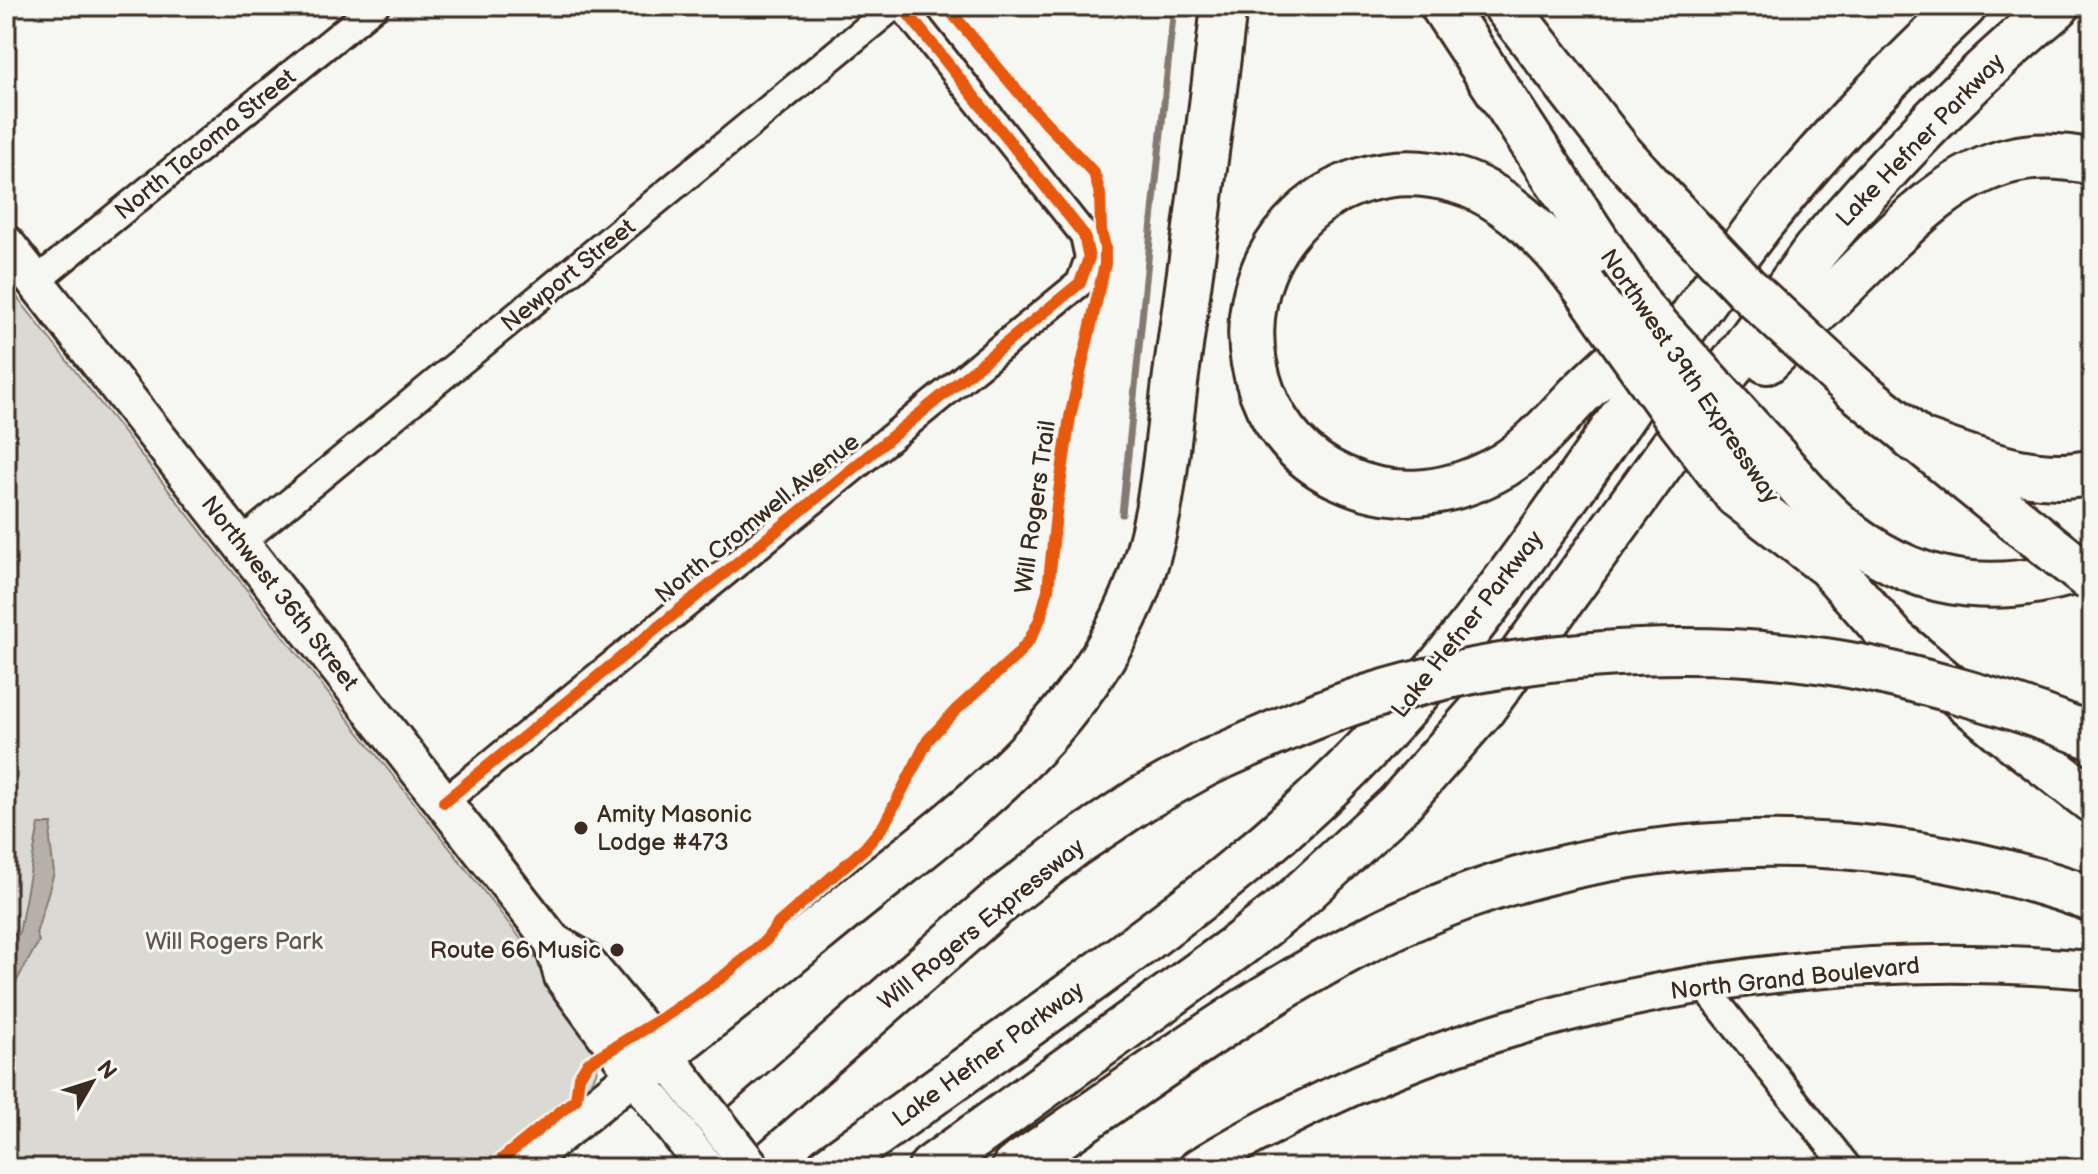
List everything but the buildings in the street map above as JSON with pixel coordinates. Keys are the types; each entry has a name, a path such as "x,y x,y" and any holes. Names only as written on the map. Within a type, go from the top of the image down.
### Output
{"highway":[{"path":"657,1075 1015,767 1074,701 1119,627 1149,551 1162,497 1224,6"},
{"name":"Northwest 39th Expressway","path":"1443,6 1595,270 1641,309 1756,477"},
{"path":"1506,6 1620,153 1745,287 1914,439 2092,580"},
{"name":"Lake Hefner Parkway","path":"829,1168 1226,880 1346,771 1399,714 1485,610 1753,233 1864,105 1964,6"},
{"name":"Lake Hefner Parkway","path":"931,1168 1239,945 1291,904 1398,805 1481,711 1663,463 1754,332 1855,203 1942,109 2057,6"},
{"path":"1663,463 1894,235 1955,186 2012,160 2066,156 2092,162"},
{"path":"1753,233 1591,383 1534,441 1505,464 1459,485 1418,494 1393,493 1331,474 1304,455 1282,431 1266,402 1255,372 1250,341 1252,307 1260,276 1274,248 1295,221 1319,201 1349,185 1381,174 1429,174 1481,190 1543,238 1595,270 1671,409 1756,477 1824,562 1895,641 2000,729 2092,800"},
{"path":"1914,439 2027,474 2066,476 2092,472"},
{"path":"1756,477 1810,497 1851,536 1891,560 1948,580 1993,587 2043,582 2092,566"},
{"name":"Will Rogers Expressway","path":"695,1168 995,905 1073,845 1142,799 1207,763 1369,697 1473,671 1613,653 1721,652 1825,661 1912,679 1995,701 2092,737"},
{"path":"1014,1168 1315,968 1423,915 1552,871 1613,857 1695,848 1787,844 1872,849 1970,862 2047,882 2092,899"}],"main road":[{"name":"Northwest 36th Street","path":"6,244 553,942 584,960 657,1075 706,1168"},
{"name":"North Grand Boulevard","path":"1197,1168 1320,1102 1426,1057 1557,1016 1663,990 1789,974 1916,965 2092,970"},
{"name":"Northwest 36th Street","path":"657,1075 752,1168"},
{"path":"518,1168 657,1075"}],"street":[{"name":"North Tacoma Street","path":"35,282 375,6"},
{"name":"Newport Street","path":"240,543 894,6"},
{"name":"North Cromwell Avenue","path":"444,802 1080,283 1089,262 1088,247 1079,228 902,6"},
{"path":"1703,985 1848,1168"}],"green space":[{"name":"Will Rogers Park","path":"6,283 523,941 586,1032 598,1058 597,1071 591,1082 485,1168 6,1168"}],"shaded area":[{"path":"39,824 52,824 50,840 54,873 36,934 39,941 6,1000 6,933 19,934"}],"waterway":[{"path":"1122,514 1174,6"}],"cycle path":[{"path":"444,802 1080,283 1089,258 1084,235 902,6"},
{"name":"Will Rogers Trail","path":"491,1168 576,1099 579,1077 588,1063 661,1019 725,975 865,848 884,825 928,740 1017,655 1040,619 1048,590 1070,417 1105,264 1100,194 1094,173 1031,107 946,6"}],"place":[{"name":"Amity Masonic Lodge #473","path":"581,828"},
{"name":"Route 66 Music","path":"617,950"}]}
